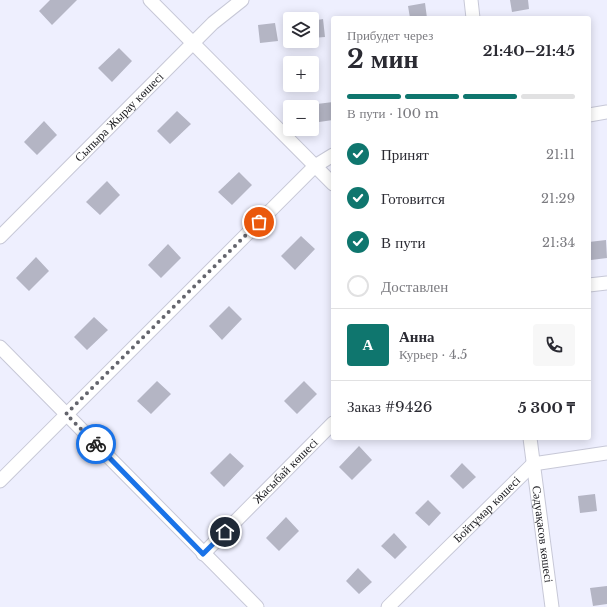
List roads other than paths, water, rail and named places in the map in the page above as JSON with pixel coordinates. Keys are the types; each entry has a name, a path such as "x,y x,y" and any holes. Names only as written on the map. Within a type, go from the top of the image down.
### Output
{"street":[{"path":"150,0 331,182"},
{"name":"Сыпыра Жырау көшесі","path":"0,237 213,23 242,0"},
{"path":"471,0 473,16"},
{"path":"591,114 607,112"},
{"path":"0,481 315,166 331,156"},
{"path":"591,285 607,283"},
{"path":"0,347 257,607"},
{"name":"Жасыбай көшесі","path":"203,554 331,425"},
{"name":"Сәдуақасов көшесі","path":"530,440 552,607"},
{"path":"533,464 607,453"},
{"name":"Бойтұмар көшесі","path":"388,607 533,464"}]}
